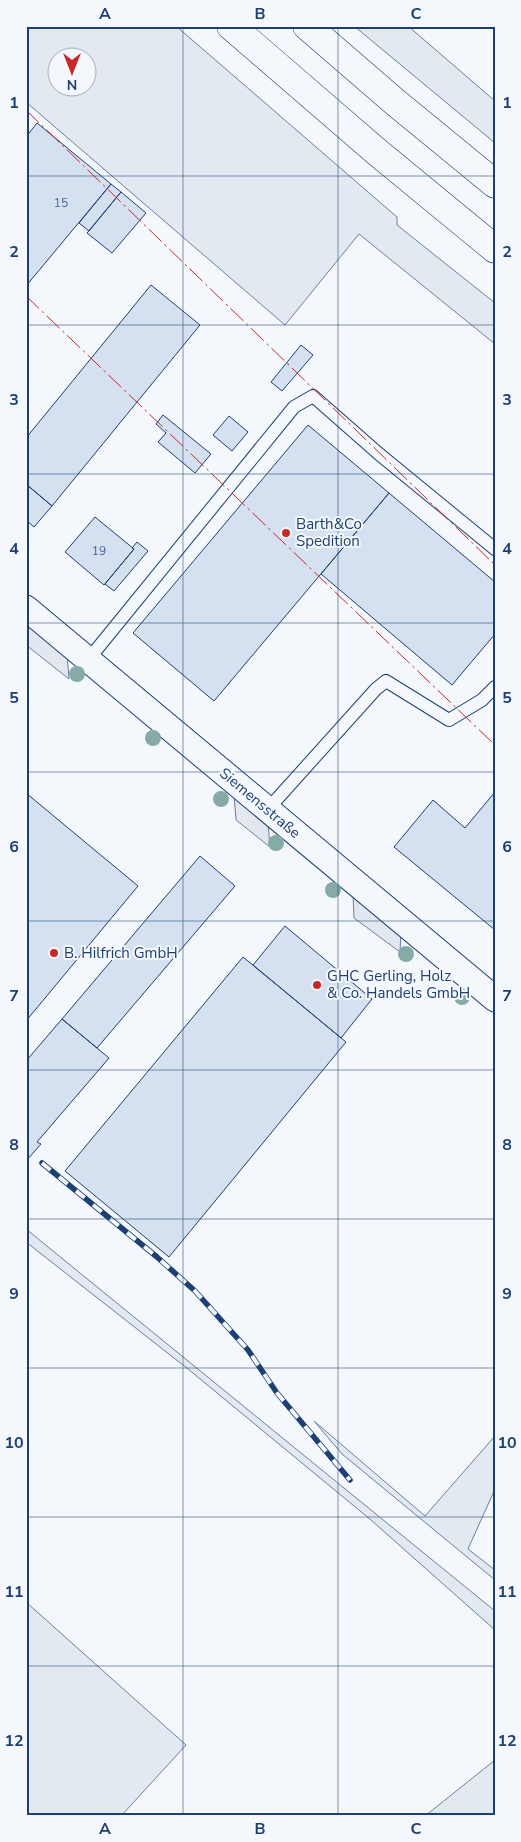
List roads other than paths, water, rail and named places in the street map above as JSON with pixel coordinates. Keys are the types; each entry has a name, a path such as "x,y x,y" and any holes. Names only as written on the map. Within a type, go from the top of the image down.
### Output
{"highway":[{"path":"231,26 377,152 495,249"},
{"path":"307,26 395,102 495,184"}],"street":[{"name":"Siemensstraße","path":"26,608 495,999"}],"lane":[{"path":"88,660 294,407 313,396 379,454 495,549"},
{"path":"268,810 376,689 386,681 450,720 482,700 495,686"}],"railway":[{"path":"42,1163 157,1257 195,1291 248,1350 277,1393 350,1480"}],"place":[{"name":"Barth&Co Spedition","path":"286,533"},
{"name":"B. Hilfrich GmbH","path":"54,953"},
{"name":"GHC Gerling, Holz & Co. Handels GmbH","path":"317,985"}]}
